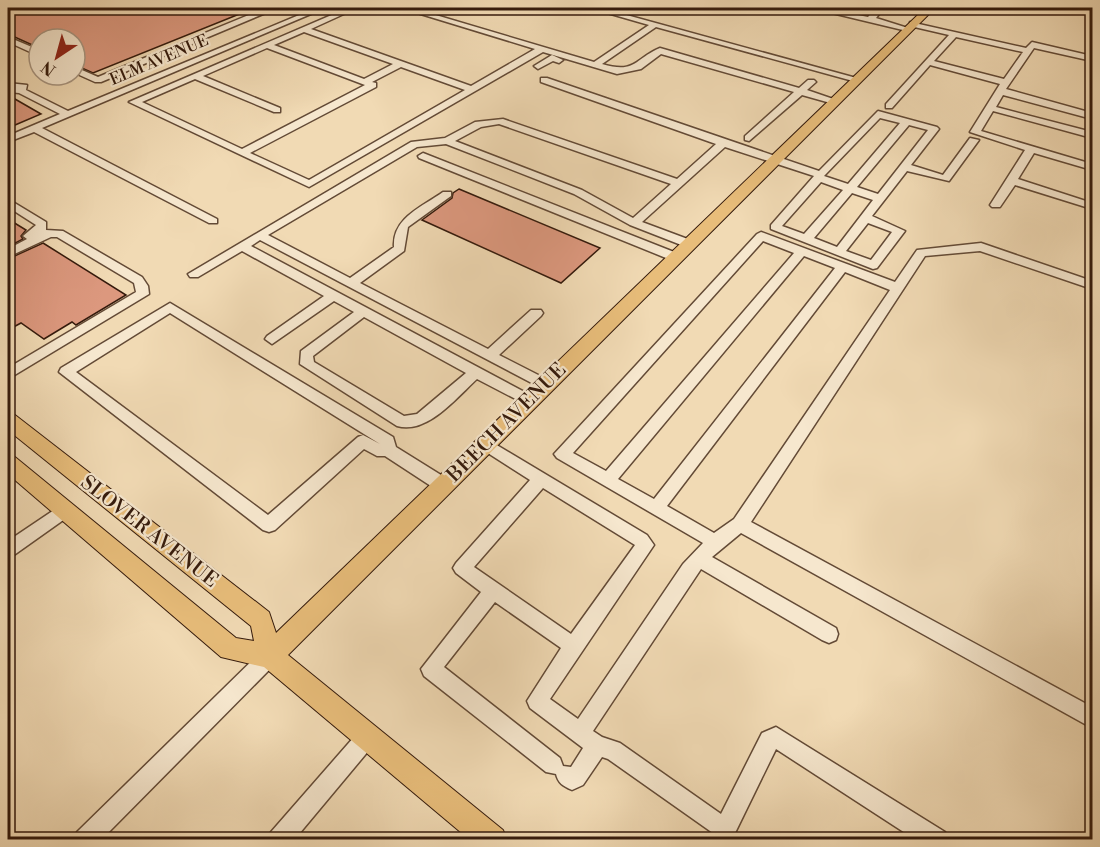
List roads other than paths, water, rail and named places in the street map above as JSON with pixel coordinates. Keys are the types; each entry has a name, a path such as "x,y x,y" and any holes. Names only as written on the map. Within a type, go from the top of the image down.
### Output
{"main road":[{"name":"BEECH AVENUE","path":"270,656 930,8"},
{"name":"SLOVER AVENUE","path":"8,420 261,620 270,656"},
{"name":"SLOVER AVENUE","path":"8,463 230,649 270,656 493,840"}],"street":[{"path":"251,8 289,21"},
{"name":"ELM AVENUE","path":"8,139 321,8"},
{"path":"353,8 134,102 309,184 542,49"},
{"path":"405,8 595,65 614,73 639,67 660,51"},
{"path":"594,8 856,79"},
{"path":"815,8 874,21 1092,58"},
{"path":"874,21 872,16 880,8"},
{"path":"98,80 264,12"},
{"path":"595,65 656,24"},
{"path":"304,29 471,89"},
{"path":"889,106 954,34"},
{"path":"8,39 27,48"},
{"path":"660,51 658,48 668,41"},
{"path":"242,153 373,86 266,45"},
{"path":"1031,48 1003,87 975,133 1092,168"},
{"path":"660,51 834,101"},
{"path":"538,66 552,58 559,60"},
{"path":"928,62 1092,116"},
{"path":"364,82 400,64"},
{"path":"87,75 122,92"},
{"path":"196,76 277,110"},
{"path":"544,80 701,133 723,143 884,196"},
{"path":"749,138 811,82"},
{"path":"9,85 24,87 21,91 68,114"},
{"path":"991,108 1092,135"},
{"path":"656,509 841,260 866,218 934,130 878,114 774,228 804,246"},
{"path":"194,274 409,146 447,141 478,124 500,121 678,183"},
{"path":"608,481 907,121"},
{"path":"34,128 213,221"},
{"path":"906,167 945,179 974,140"},
{"path":"447,141 578,192 634,223 689,244"},
{"path":"634,223 723,143"},
{"path":"996,206 1030,150"},
{"path":"423,156 675,257"},
{"path":"1012,181 1092,206"},
{"path":"351,283 400,248 399,235 403,225 447,194"},
{"path":"8,202 42,224 42,229 8,247"},
{"path":"841,260 875,264 899,231 866,218"},
{"path":"8,253 49,233 58,232 138,280 142,286 142,294 8,374"},
{"path":"259,236 545,385"},
{"path":"715,542 562,454 761,236 804,246 841,260 898,288"},
{"path":"242,246 529,401"},
{"path":"493,591 431,669 572,779 576,777 589,740 689,569 715,542 740,525 921,253 976,247 1092,285"},
{"path":"272,339 334,295"},
{"path":"371,439 363,441 269,525 66,372 170,306 371,439 377,450 388,450 443,485"},
{"path":"364,311 306,354 307,364 402,422 421,418 476,372"},
{"path":"489,356 536,313"},
{"path":"485,444 641,540 645,546 536,698 537,701 589,740 613,750 720,827 725,827 769,740 776,737 937,840"},
{"path":"541,479 462,564 463,571 573,646"},
{"path":"8,550 63,511"},
{"path":"740,525 1092,718"},
{"path":"699,559 830,634"},
{"name":"BEECH AVENUE","path":"85,840 270,656"},
{"path":"279,840 368,736"}]}
